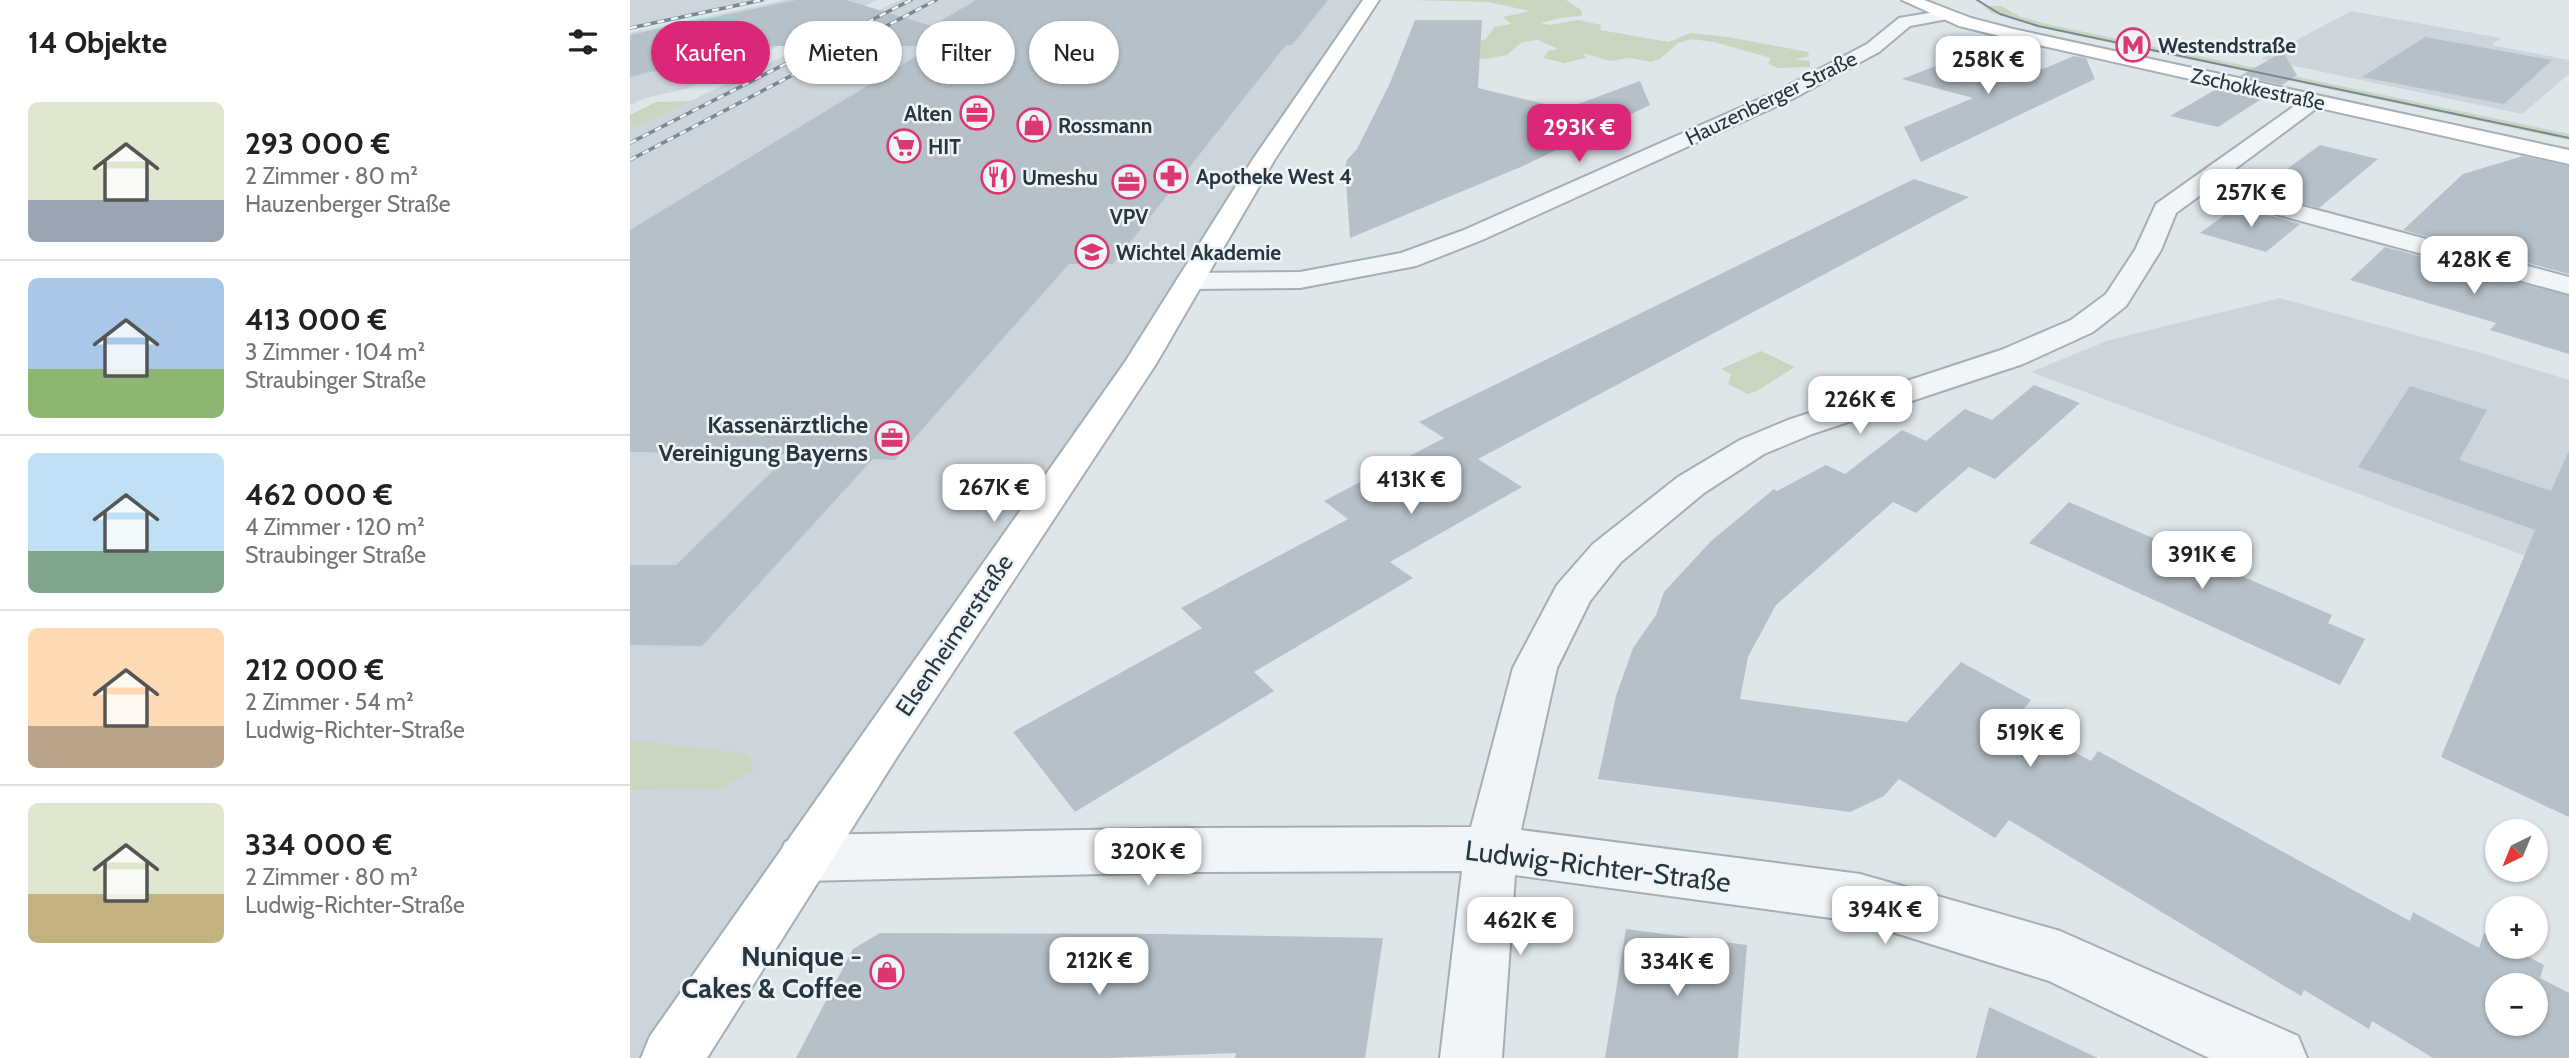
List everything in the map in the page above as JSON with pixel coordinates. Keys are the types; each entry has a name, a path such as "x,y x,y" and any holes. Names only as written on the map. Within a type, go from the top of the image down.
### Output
{"main road":[{"name":"Elsenheimerstraße","path":"672,1058 1140,364 1264,159 1371,0"},
{"name":"Zschokkestraße","path":"1910,0 2023,27 2569,144"},
{"name":"Zschokkestraße","path":"1943,8 2012,34 2569,157"}],"street":[{"name":"Hauzenberger Straße","path":"1190,281 1300,281 1407,260 1474,235 1785,95 1872,48 1905,22 1943,8"},
{"path":"1472,1058 1491,849 1535,668 1572,595 1607,553 1691,485 1752,447 1800,427 2012,357 2082,326 2116,300 2148,250 2165,209 2314,101"},
{"path":"2197,185 2569,286"},
{"name":"Ludwig-Richter-Straße","path":"804,859 1191,850 1491,849 1860,898 2060,958 2276,1058"}],"shaded area":[{"path":"630,0 768,0 668,21 651,21 651,25 630,29"},
{"path":"786,0 877,0 832,21 784,21 784,43 770,50 770,21 687,21"},
{"path":"900,0 1370,0 666,1058 630,1058 630,130 726,84 770,84 770,63 784,56 784,84 902,84 902,21 856,21"},
{"path":"2351,11 2501,38 2492,45 2569,60 2569,74 2522,114 2261,59"},
{"path":"651,29 651,84 697,84 645,98 630,105 630,33"},
{"path":"2280,298 2569,380 2569,572 2031,372 2109,340"}],"green space":[{"path":"1411,0 1566,0 1581,10 1582,16 1541,23 1549,25 1578,20 1601,25 1600,30 1669,42 1690,33 1728,37 1809,52 1808,57 1795,59 1810,61 1810,67 1778,68 1768,64 1771,58 1714,42 1691,39 1678,43 1660,59 1651,62 1630,58 1610,61 1583,53 1586,58 1564,63 1544,58 1548,51 1558,49 1538,40 1522,42 1507,55 1485,59 1469,57 1464,46 1486,39 1494,27 1511,24 1503,17 1530,11 1488,2"},
{"path":"1920,0 2003,27 2569,148 2569,152 2006,30"},
{"path":"1983,6 2001,6 2021,17 2051,25 2569,134 2569,140 2048,29 1992,13"},
{"path":"691,101 630,130 630,115 656,102"},
{"path":"1761,351 1795,367 1748,394 1728,384 1731,374 1721,369"},
{"path":"630,740 748,754 754,770 718,789 630,790"}],"building":[{"path":"796,0 846,0 916,21 916,46 902,46 902,21 784,21 784,46 770,46 770,21 696,21"},
{"path":"976,0 1328,0 1292,45 1286,45 1113,264 1069,264 895,460 873,459 702,646 630,645 630,565 676,565 790,454 630,452 630,230 870,84 902,84 902,65 916,56 916,84 1015,84 1015,21 940,21"},
{"path":"1415,20 1482,20 1478,88 1565,109 1640,81 1650,105 1523,166 1350,238 1345,167 1347,160 1357,149 1390,83"},
{"path":"651,31 651,72 630,77 630,35"},
{"path":"2425,37 2552,60 2504,104 2362,77"},
{"path":"1972,52 2043,69 2074,56 2086,58 2095,79 1921,162 1904,127 1973,98 1902,79"},
{"path":"2283,52 2297,75 2282,85 2240,76"},
{"path":"2218,88 2263,98 2218,127 2170,116"},
{"path":"2320,145 2378,159 2319,208 2257,191"},
{"path":"2523,156 2569,166 2569,274 2403,230 2463,174"},
{"path":"1914,179 1969,197 1478,459 1522,487 1390,562 1413,578 1254,672 1274,691 1075,812 1013,732 1202,628 1181,608 1348,519 1324,501 1444,438 1419,422"},
{"path":"2237,206 2300,224 2266,252 2200,233"},
{"path":"2385,247 2569,296 2569,354 2490,330 2496,323 2350,280"},
{"path":"2034,385 2080,403 1995,479 1969,467 1916,513 1893,502 1776,605 1748,657 1740,699 1907,722 1961,662 2031,700 2015,720 2091,761 2098,751 2410,921 2413,912 2479,948 2484,933 2485,959 2533,959 2544,965 2542,973 2485,973 2485,1036 2548,1036 2548,982 2569,993 2569,1058 2433,1058 2372,1021 2369,1029 2304,990 2301,996 2009,820 1995,838 1899,779 1884,796 1850,812 1598,779 1616,696 1633,648 1656,615 1664,592 1711,541 1774,489 1777,491 1826,465 1845,474 1902,430 1926,441 1965,409 1992,420"},
{"path":"2410,386 2487,410 2459,460 2551,491 2569,450 2569,817 2441,757 2535,530 2358,467"},
{"path":"2069,502 2332,615 2328,623 2365,639 2340,685 2029,543"},
{"path":"1626,929 1747,945 1738,1058 1605,1058"},
{"path":"880,933 1383,938 1365,1058 1235,1058 1236,1053 1108,1058 796,1058 853,949"},
{"path":"1989,1007 2098,1058 1976,1058"}],"tram line":[{"path":"1977,0 2000,14 2038,26 2569,138"}],"railway":[{"path":"630,28 762,0"},
{"path":"630,143 911,0"},
{"path":"630,160 936,0"}],"place":[{"name":"Westendstraße","path":"2133,45"},
{"name":"Alten","path":"977,113"},
{"name":"Rossmann","path":"1034,125"},
{"name":"HIT","path":"904,146"},
{"name":"Apotheke West 4","path":"1171,176"},
{"name":"Umeshu","path":"998,177"},
{"name":"VPV","path":"1129,182"},
{"name":"Wichtel Akademie","path":"1092,252"},
{"name":"Kassenärztliche Vereinigung Bayerns","path":"892,438"},
{"name":"Nunique - Cakes & Coffee","path":"887,972"}]}
